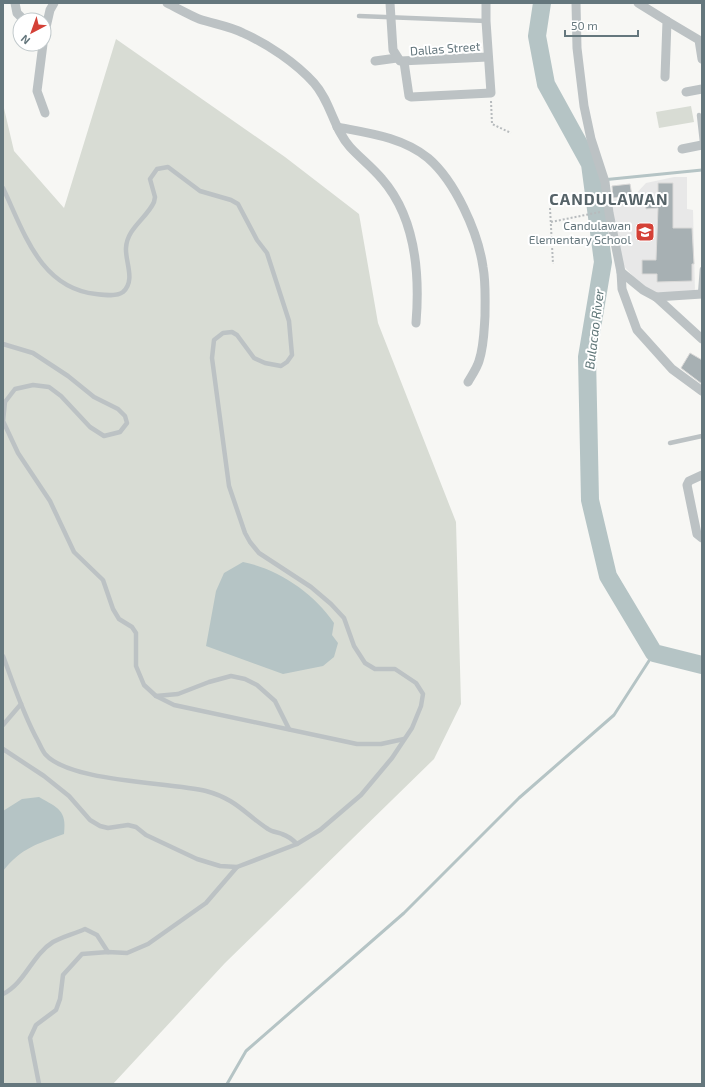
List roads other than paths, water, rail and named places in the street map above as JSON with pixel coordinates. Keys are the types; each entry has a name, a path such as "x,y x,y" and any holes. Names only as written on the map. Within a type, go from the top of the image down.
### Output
{"street":[{"path":"166,3 198,18 242,32 258,40 301,70 315,84 325,99 337,127 349,146 383,180 399,205 406,222 416,263 419,290 416,323"},
{"path":"390,3 393,50 401,60 409,96 411,98 491,93 486,3"},
{"path":"576,3 577,48 584,106 591,139 605,180 609,213 621,272 622,289 637,330 672,369 702,391"},
{"path":"638,3 699,40 702,59"},
{"path":"665,77 666,21"},
{"path":"42,52 37,91 45,113"},
{"name":"Dallas Street","path":"375,61 488,57"},
{"path":"686,92 702,89"},
{"path":"337,127 394,139 428,158 447,180 465,210 475,236 484,267 485,299 484,338 479,360 468,382"},
{"path":"682,149 702,145"},
{"path":"621,272 643,290 656,297 702,339"},
{"path":"656,297 701,294"},
{"path":"702,475 689,481 687,484 697,534 702,538"}],"lane":[{"path":"359,16 486,21"},
{"path":"699,115 702,142"},
{"path":"3,188 38,260 57,281 94,294 113,295 122,292 128,284 130,272 126,248 130,233 154,202 155,197 150,178 157,169 168,166 200,191 231,200 238,204 257,240 267,253 289,321 292,355 287,362 276,366 254,358 237,335 232,332 223,333 214,340 212,358 229,486 245,533 259,553 311,587 331,604 344,618 356,650 365,663 376,669 395,669 416,683 422,694 422,706 412,728 392,758 361,795 320,830 298,844 237,867 220,866 197,859 146,835 136,827 128,825 108,828 100,826 90,820 69,796 44,776 3,749"},
{"path":"701,294 702,269"},
{"path":"3,344 33,353 68,376 94,397 118,409 125,416 126,423 120,432 104,436 90,427 61,396 49,387 33,385 15,389 5,402 3,421 18,453 50,501 74,552 103,580 113,609 119,619 132,627 136,633 136,666 144,685 156,696 174,705 357,744 381,744 404,739"},
{"path":"670,443 702,436"},
{"path":"3,656 28,724 45,754 67,768 103,777 172,785 206,791 227,799 244,809 267,829 282,834 298,844"},
{"path":"156,696 178,694 209,682 231,676 245,679 257,684 275,701 289,729"},
{"path":"3,725 21,704"},
{"path":"40,1084 30,1038 36,1025 56,1010 60,999 63,975 82,954 108,952 127,953 148,944 206,903 237,867"},
{"path":"3,994 16,985 37,958 52,942 85,929 97,936 108,952"}],"waterway":[{"name":"Bulacao River","path":"542,3 537,36 546,84 590,164 603,262 587,357 590,500 608,576 654,653 702,665"},
{"path":"592,181 702,170"},
{"path":"227,1084 246,1051 404,913 519,798 614,715 654,653"}],"place":[{"name":"Candulawan Elementary School","path":"645,232"}],"district":[{"name":"CANDULAWAN","path":"609,198"}]}
